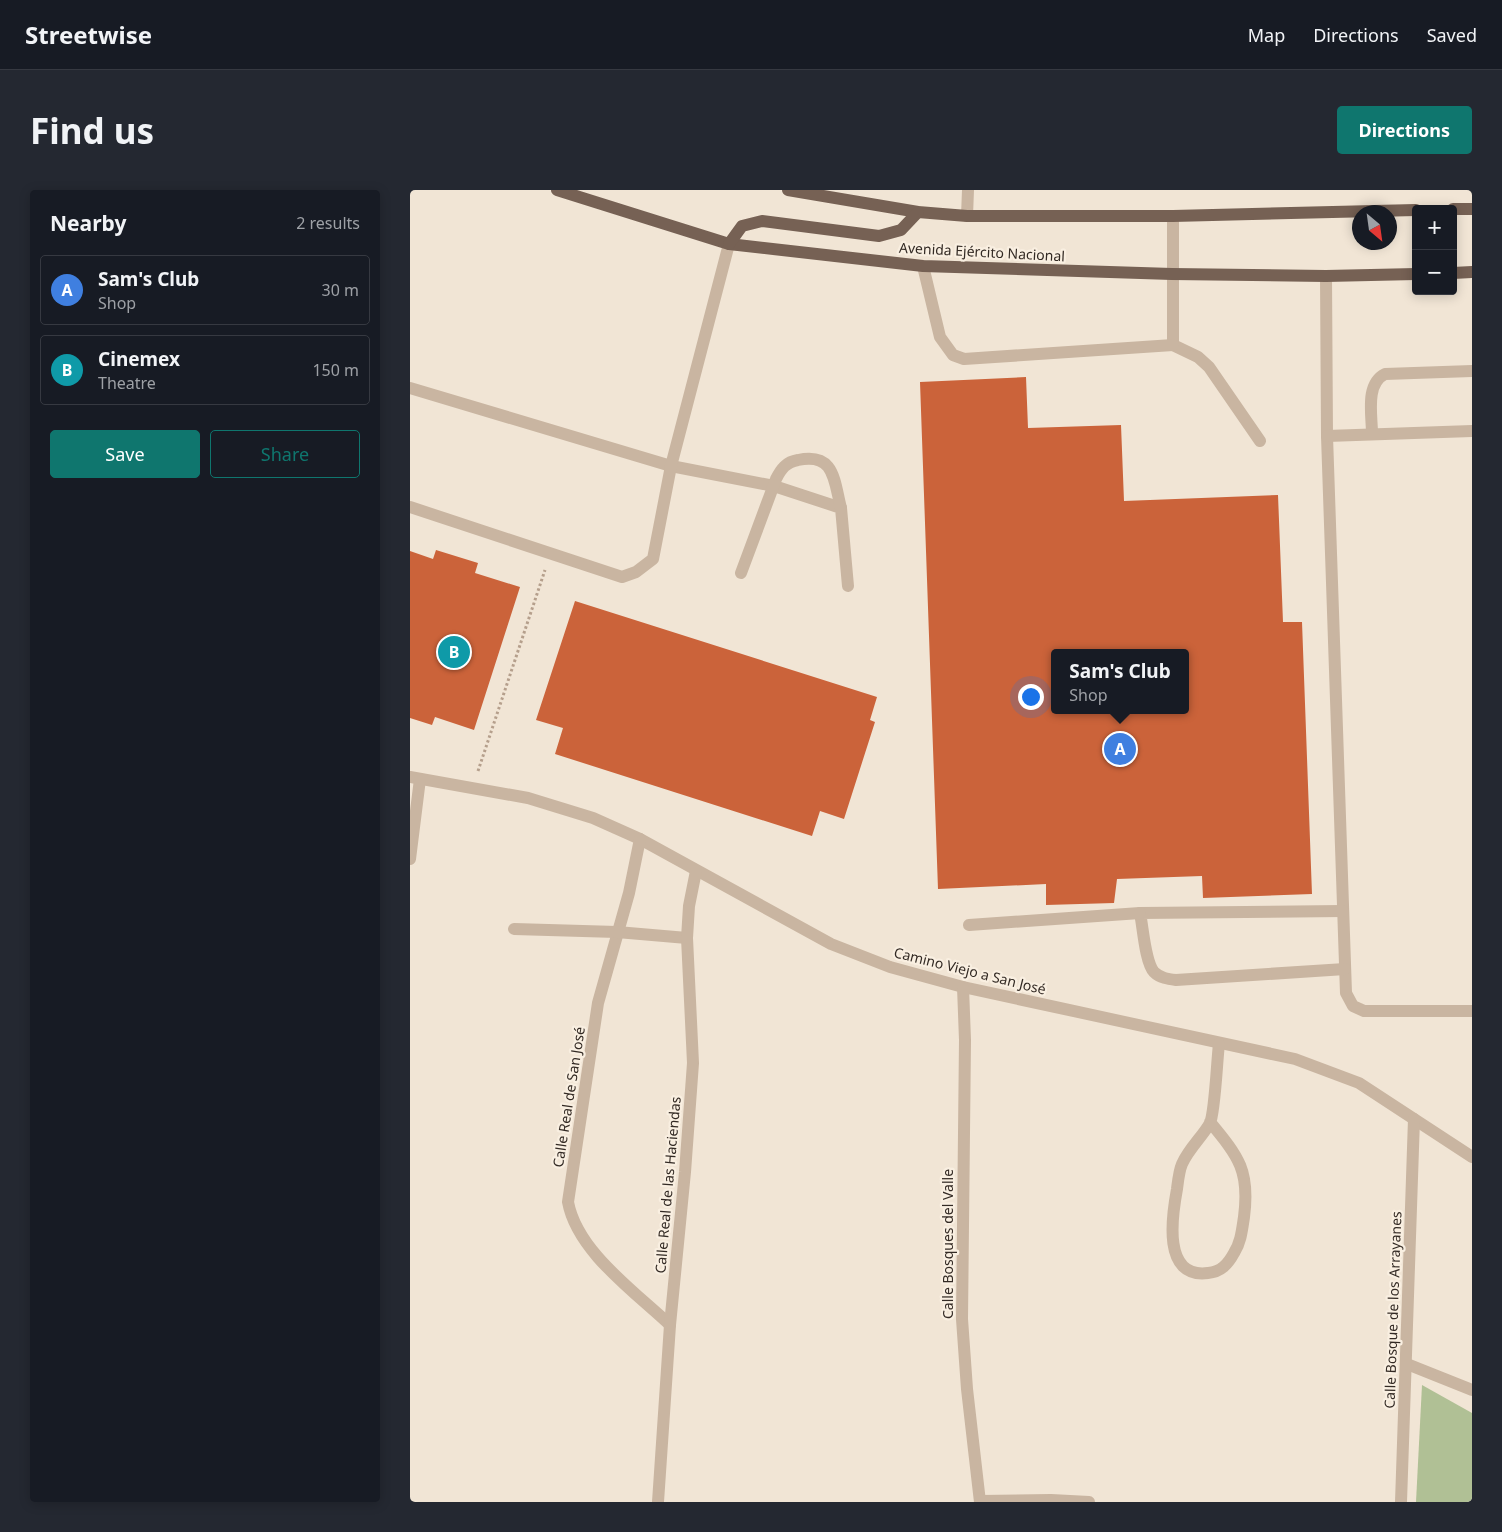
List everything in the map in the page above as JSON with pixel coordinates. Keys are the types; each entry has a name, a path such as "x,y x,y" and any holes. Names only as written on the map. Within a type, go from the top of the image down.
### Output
{"main road":[{"name":"Avenida Ejército Nacional","path":"557,190 729,244 923,266 1172,274 1326,276 1412,274"},
{"path":"788,190 918,212 967,216 1173,216 1412,210"},
{"path":"1457,209 1472,209"},
{"path":"729,244 742,226 762,221 879,236 901,230 918,212"},
{"path":"1457,273 1472,272"}],"street":[{"path":"967,216 968,190"},
{"path":"1173,216 1173,345"},
{"path":"410,507 622,577 646,566 653,559 671,466 729,244"},
{"path":"923,266 940,337 953,355 964,359 1173,345 1198,357 1209,367 1260,441"},
{"path":"1326,276 1327,436 1346,993 1353,1006 1364,1011 1472,1010"},
{"path":"1372,434 1372,389 1379,377 1385,374 1472,371"},
{"path":"410,388 671,466 774,486 841,508"},
{"path":"1327,436 1472,431"},
{"path":"741,573 780,469 791,461 812,457 826,463 833,476 841,508 848,586"},
{"path":"410,859 415,778"},
{"name":"Camino Viejo a San José","path":"415,778 538,800 593,818 640,839 830,944 890,967 963,987 1295,1059 1359,1083 1472,1156"},
{"name":"Calle Real de San José","path":"640,839 630,893 617,932 598,1003 568,1202 576,1230 588,1247 670,1324"},
{"name":"Calle Real de las Haciendas","path":"658,1502 670,1324 685,1172 693,1063 687,938 688,906 696,871"},
{"path":"969,925 1140,913 1343,911"},
{"path":"1140,913 1149,963 1154,972 1164,978 1176,980 1345,969"},
{"path":"514,930 617,932 687,938"},
{"name":"Calle Bosques del Valle","path":"963,987 962,1319 971,1435 980,1501 1051,1500 1089,1502"},
{"path":"1210,1122 1238,1160 1247,1184 1240,1244 1225,1266 1214,1272 1204,1274 1194,1272 1178,1258 1173,1247 1172,1216 1181,1166 1195,1141 1210,1122 1219,1044"},
{"name":"Calle Bosque de los Arrayanes","path":"1401,1502 1407,1364 1411,1161 1414,1119"},
{"path":"1407,1364 1472,1390"}],"path":[{"path":"472,788 550,554"}],"green space":[{"path":"1422,1385 1472,1413 1472,1502 1416,1502"}],"building":[{"path":"1026,377 1028,428 1121,425 1124,501 1278,495 1283,622 1302,622 1312,894 1203,898 1202,876 1117,879 1114,903 1046,905 1046,884 938,889 920,382"},
{"path":"436,550 478,563 475,573 520,587 474,730 435,717 432,725 410,718 410,551 433,559"},
{"path":"575,601 877,697 870,720 875,722 844,819 820,811 812,836 555,754 563,728 536,720"}],"place":[{"name":"Cinemex","path":"454,652"},
{"name":"Sam's Club","path":"1120,749"}]}
